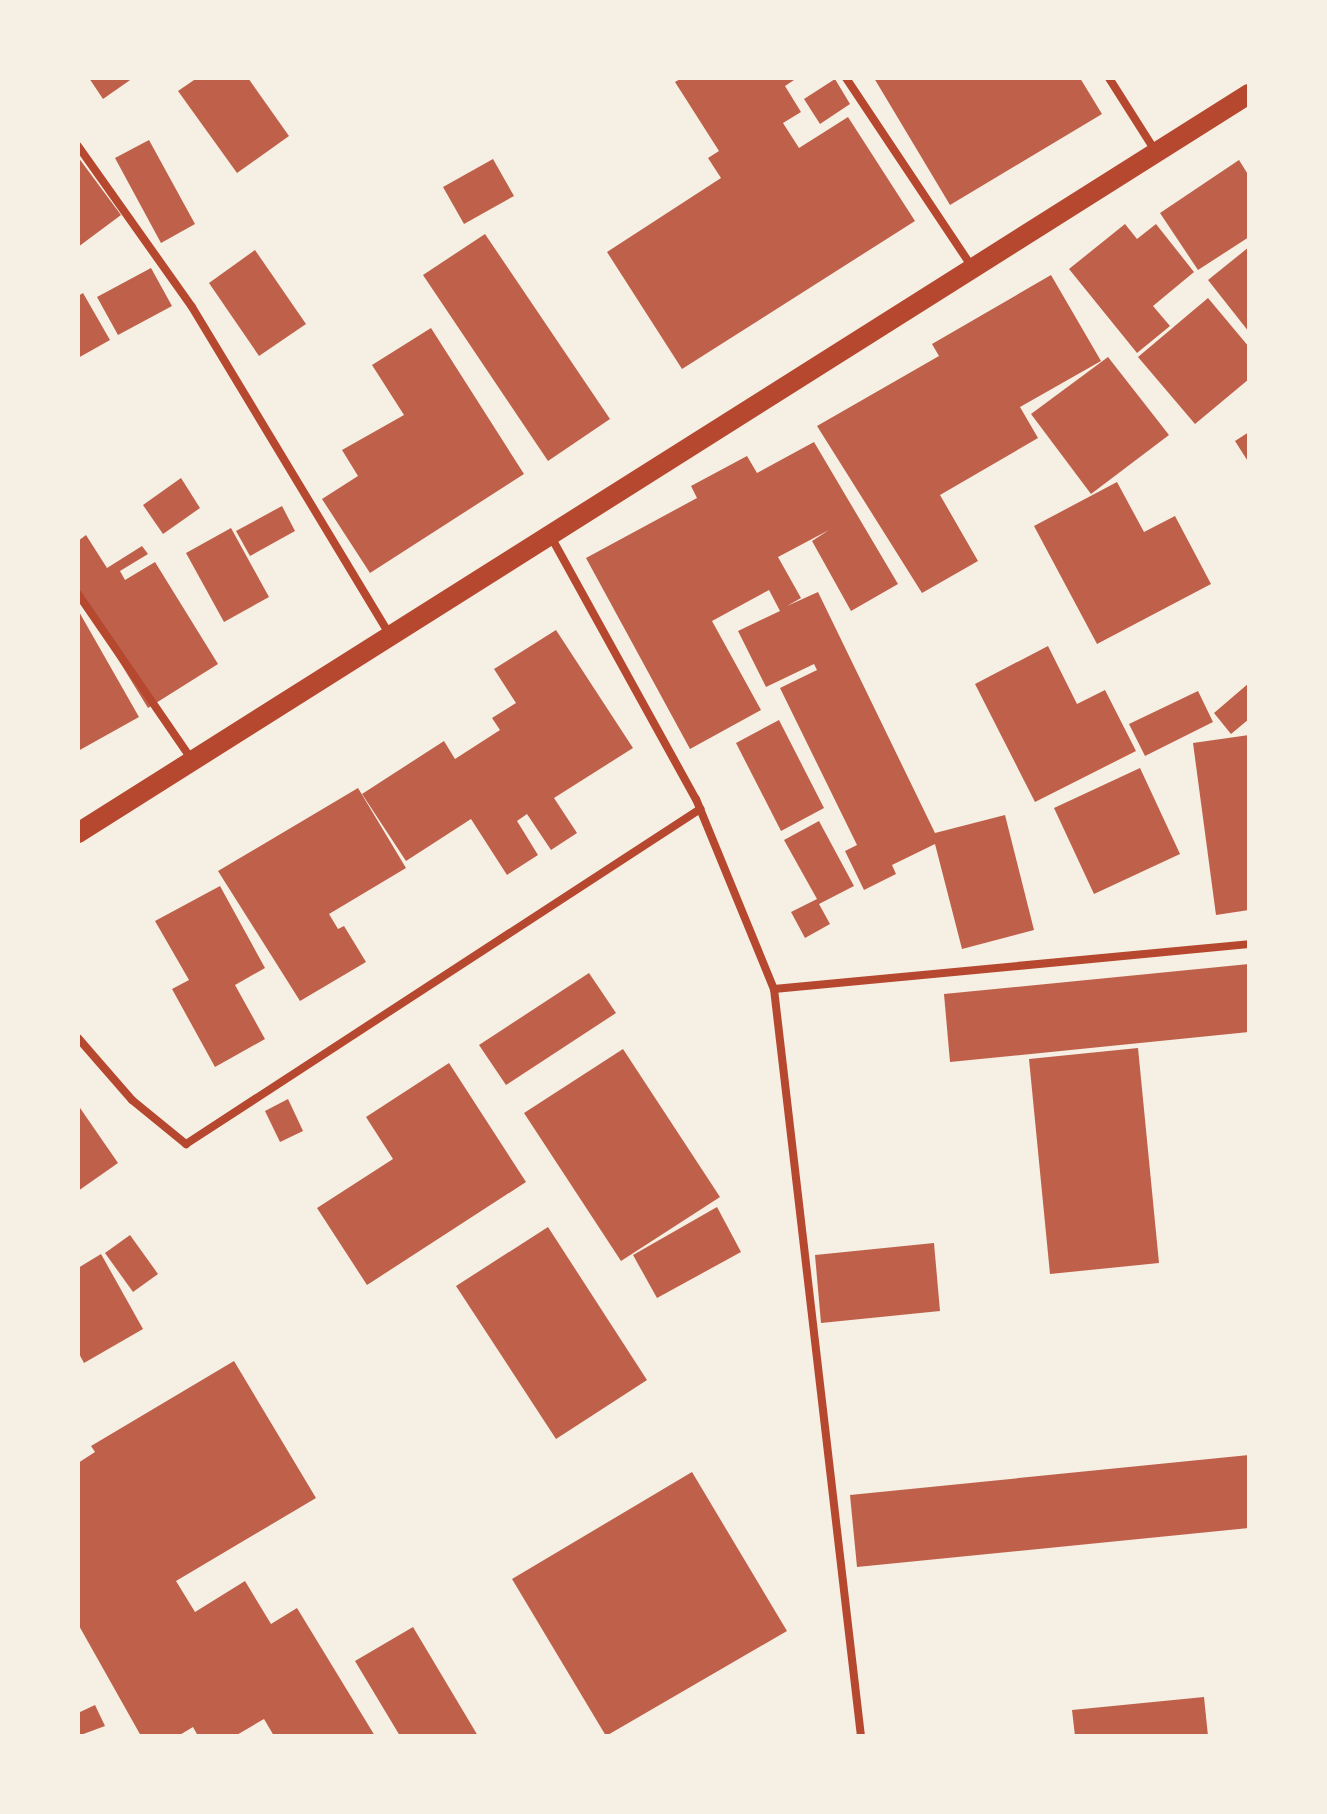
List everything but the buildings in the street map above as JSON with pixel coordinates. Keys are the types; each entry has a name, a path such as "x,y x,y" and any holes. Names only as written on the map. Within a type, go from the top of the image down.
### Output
{"main road":[{"path":"78,833 1249,94"}],"street":[{"path":"846,78 974,268"},
{"path":"1109,78 1157,153"},
{"path":"78,146 192,307 390,636"},
{"path":"550,535 700,809 774,989 861,1736"},
{"path":"78,594 192,760"},
{"path":"78,1038 132,1100 186,1144 700,809"},
{"path":"774,989 1249,944"}]}
